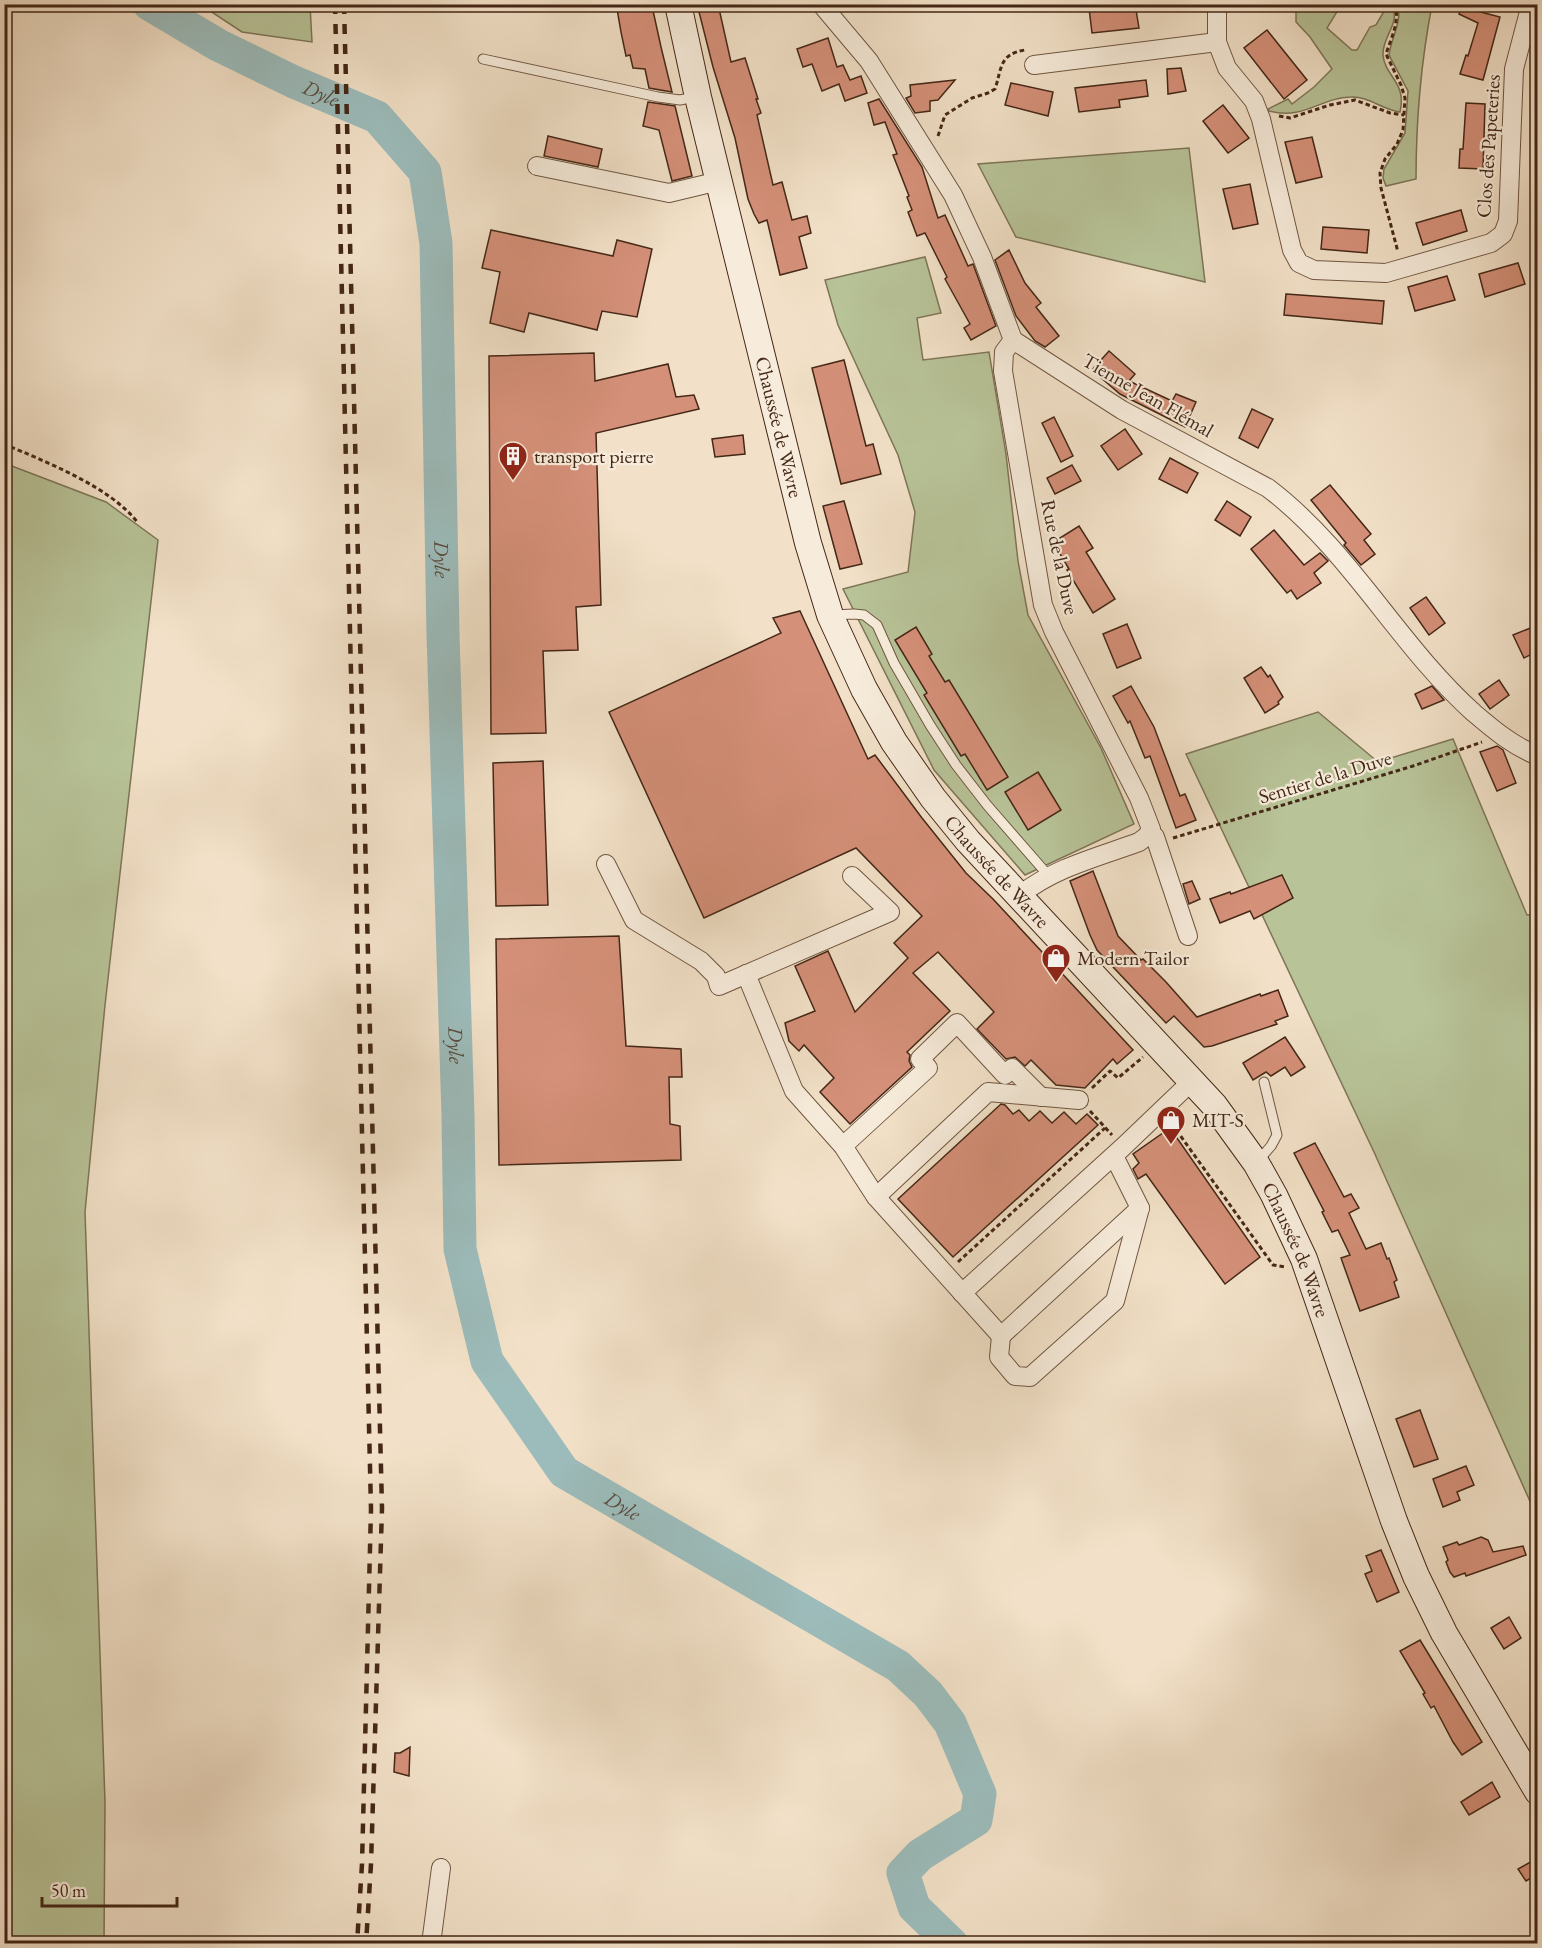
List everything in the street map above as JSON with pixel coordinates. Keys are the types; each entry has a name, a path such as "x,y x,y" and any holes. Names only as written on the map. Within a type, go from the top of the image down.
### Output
{"main road":[{"name":"Chaussée de Wavre","path":"678,4 698,97 808,543 830,615 864,689 894,742 933,798 968,841 1214,1105 1256,1163 1275,1195 1308,1271 1394,1521 1416,1576 1444,1633 1538,1792"}],"street":[{"path":"821,4 869,61 953,195 982,256 1013,340"},
{"name":"Clos des Papeteries","path":"1217,4 1217,42 1227,68 1254,102 1259,114 1292,250 1299,263 1314,270 1386,273 1491,243 1503,234 1508,221 1514,69 1531,4"},
{"path":"1034,65 1217,42"},
{"path":"537,166 669,193 719,181"},
{"name":"Tienne Jean Flémal","path":"1013,340 1122,410 1268,489 1288,504 1325,541 1438,678 1500,735 1525,751 1538,756"},
{"name":"Rue de la Duve","path":"1013,340 1004,352 1003,371 1043,605 1054,632 1139,798 1188,936"},
{"path":"1019,896 1048,875 1151,837"},
{"path":"606,864 634,920 701,960 716,976 719,986 890,912 852,876"},
{"path":"746,974 794,1091 843,1146 876,1197 1001,1336"},
{"path":"843,1146 928,1068 920,1059 957,1023 1005,1075 1012,1068 1041,1096"},
{"path":"962,1293 1119,1151 1192,1081"},
{"path":"876,1197 988,1092 1079,1100"},
{"path":"1119,1151 1140,1208 1115,1301 1030,1377 1015,1376 999,1357 1001,1336 1140,1208"},
{"path":"430,1944 441,1868"}],"lane":[{"path":"483,59 658,97 680,100 698,97"},
{"path":"830,615 864,615 877,625 894,663 956,765 987,805 1048,875"},
{"path":"1256,1163 1271,1146 1277,1135 1264,1082"}],"path":[{"path":"1395,4 1397,14 1386,54 1405,98 1403,130 1385,159 1380,173 1381,188 1402,268"},
{"path":"931,159 936,150 940,126 945,115 972,98 996,89 1001,64 1010,54 1027,49 1034,65"},
{"path":"1259,114 1290,118 1330,105 1355,100 1390,113 1404,115"},
{"path":"4,444 94,487 116,501 138,523"},
{"name":"Sentier de la Duve","path":"1151,837 1169,840 1413,766 1500,735"},
{"path":"1119,1151 1105,1128 1079,1100 1110,1071 1118,1078 1158,1043"},
{"path":"1162,1111 1273,1265 1308,1271"},
{"path":"945,1273 1105,1128"}],"green space":[{"path":"201,5 310,5 312,42 242,32"},
{"path":"1296,5 1341,5 1327,28 1352,50 1357,50 1370,27 1376,25 1383,13 1382,5 1392,5 1393,24 1383,48 1383,55 1387,69 1401,94 1400,112 1357,97 1340,98 1292,113 1269,111 1268,109 1288,99 1292,104 1332,69 1310,37 1296,22"},
{"path":"1398,5 1432,5 1420,92 1416,179 1386,186 1383,178 1384,169 1405,133 1408,91 1389,55 1399,18"},
{"path":"1189,148 1205,282 1016,237 978,164"},
{"path":"925,257 941,313 917,318 923,360 989,352 1006,454 1018,561 1028,615 1101,748 1134,824 1025,875 934,770 843,589 908,572 915,512 898,455 838,325 825,280"},
{"path":"4,463 106,502 158,540 105,1005 85,1212 105,1802 104,1943 5,1943"},
{"path":"1318,712 1378,762 1453,739 1527,915 1537,914 1537,1517 1374,1152 1186,754"}],"building":[{"path":"697,4 718,4 731,62 745,58 758,99 756,99 761,113 757,115 773,185 782,182 792,220 807,216 811,233 799,237 807,268 780,275 767,220 759,223 754,214 748,199 735,138"},
{"path":"1109,4 1135,4 1139,28 1092,33 1089,8"},
{"path":"652,6 672,92 649,88 645,69 633,68 630,55 626,56 617,9"},
{"path":"1461,7 1500,17 1483,80 1460,74 1478,23 1459,14"},
{"path":"1267,30 1307,80 1284,99 1244,48"},
{"path":"828,38 837,67 843,65 850,80 861,76 867,93 845,101 839,84 822,91 812,64 803,67 797,49"},
{"path":"1181,68 1186,91 1168,94 1167,69"},
{"path":"955,80 938,100 930,101 930,111 915,113 906,98 911,96 910,85"},
{"path":"1146,80 1148,96 1119,100 1120,107 1079,112 1075,88"},
{"path":"1011,83 1053,92 1048,116 1005,105"},
{"path":"879,99 922,167 938,218 945,215 968,266 973,264 996,326 971,340 964,328 970,324 945,279 947,277 925,233 917,236 908,212 912,210 907,197 909,196 893,155 897,154 885,122 874,125 868,103"},
{"path":"648,102 675,106 692,176 672,181 659,130 643,126"},
{"path":"1466,103 1485,104 1483,169 1459,168 1460,149 1463,149"},
{"path":"1223,105 1249,138 1228,153 1203,121"},
{"path":"548,136 602,149 598,167 544,156"},
{"path":"1312,137 1322,177 1296,183 1285,142"},
{"path":"1250,184 1258,224 1233,229 1223,189"},
{"path":"1461,210 1467,231 1423,245 1416,223"},
{"path":"1323,227 1369,230 1367,253 1321,249"},
{"path":"491,230 613,256 617,240 652,249 637,317 602,311 597,330 529,313 524,332 490,323 500,272 482,268"},
{"path":"1009,250 1025,283 1041,303 1036,307 1059,336 1045,347 1035,341 1016,316 995,260"},
{"path":"1518,263 1525,284 1485,297 1479,274"},
{"path":"1447,276 1455,300 1415,311 1408,287"},
{"path":"1286,294 1384,301 1382,324 1284,315"},
{"path":"1109,351 1135,374 1129,381 1172,401 1176,394 1196,402 1185,427 1120,394 1092,370"},
{"path":"594,353 595,381 668,364 676,397 694,395 699,409 596,433 601,605 576,607 578,650 543,651 546,733 491,734 489,356"},
{"path":"844,360 866,446 873,444 881,474 841,484 812,368"},
{"path":"1252,409 1273,419 1258,448 1239,438"},
{"path":"1054,417 1073,456 1061,462 1042,423"},
{"path":"1125,429 1142,454 1118,470 1101,446"},
{"path":"743,435 745,454 715,457 712,439"},
{"path":"1170,458 1198,473 1187,493 1159,479"},
{"path":"1072,465 1081,481 1055,494 1047,478"},
{"path":"1330,485 1371,534 1364,540 1375,554 1361,565 1311,500"},
{"path":"844,501 862,564 840,569 823,506"},
{"path":"1227,501 1251,517 1240,536 1215,520"},
{"path":"1079,526 1093,548 1086,552 1115,599 1093,613 1056,547 1063,542 1060,538"},
{"path":"1274,530 1304,565 1320,553 1328,561 1314,573 1321,583 1297,599 1291,590 1287,593 1251,549"},
{"path":"1426,597 1445,623 1429,635 1410,608"},
{"path":"800,611 868,759 875,755 966,873 1133,1050 1117,1064 1113,1059 1085,1088 1056,1085 1031,1060 1025,1066 1015,1057 1006,1059 977,1029 994,1012 938,952 913,973 950,1011 907,1052 910,1055 909,1061 912,1067 850,1124 820,1092 834,1078 804,1045 799,1051 789,1041 785,1023 815,1011 795,966 828,951 855,1012 908,958 894,943 922,916 856,848 704,918 609,712 781,633 773,618"},
{"path":"1127,624 1141,658 1117,668 1103,634"},
{"path":"1538,625 1538,651 1524,658 1513,635"},
{"path":"916,627 932,654 929,656 945,682 949,680 1008,777 987,790 965,754 961,756 924,695 927,693 895,640"},
{"path":"1261,667 1268,677 1270,675 1283,697 1278,702 1279,704 1265,713 1244,678"},
{"path":"1499,680 1509,695 1490,709 1479,694"},
{"path":"1131,686 1154,727 1180,796 1185,794 1196,820 1176,828 1150,756 1145,758 1130,721 1128,723 1113,696"},
{"path":"1432,686 1444,700 1422,709 1415,694"},
{"path":"1497,746 1503,750 1516,783 1497,791 1480,752"},
{"path":"543,761 548,905 496,906 493,763"},
{"path":"1038,772 1061,810 1028,830 1005,792"},
{"path":"1093,871 1118,936 1166,982 1197,1017 1260,994 1261,996 1278,990 1288,1016 1275,1021 1277,1024 1204,1047 1174,1016 1166,1023 1097,950 1070,881"},
{"path":"1282,875 1293,898 1254,919 1250,911 1220,923 1210,899 1230,892 1231,894"},
{"path":"1192,881 1200,899 1189,904 1183,884"},
{"path":"619,936 626,1046 681,1049 682,1077 669,1077 670,1124 680,1126 681,1160 499,1165 496,939"},
{"path":"1285,1037 1305,1067 1291,1076 1285,1067 1271,1076 1266,1072 1253,1080 1243,1063"},
{"path":"1001,1104 1013,1114 1019,1110 1029,1121 1040,1111 1052,1123 1064,1112 1076,1124 1087,1114 1098,1125 953,1257 898,1199"},
{"path":"1170,1128 1260,1257 1225,1284 1146,1174 1138,1179 1133,1169 1139,1163 1133,1154"},
{"path":"1315,1143 1344,1197 1351,1194 1359,1208 1349,1213 1366,1249 1381,1243 1397,1280 1394,1282 1399,1297 1360,1311 1341,1258 1350,1255 1338,1230 1332,1232 1322,1212 1324,1211 1294,1153"},
{"path":"1420,1410 1438,1459 1414,1467 1396,1419"},
{"path":"1466,1466 1474,1485 1457,1492 1460,1500 1443,1507 1433,1479"},
{"path":"1481,1537 1488,1540 1493,1552 1523,1546 1526,1555 1466,1576 1465,1573 1454,1577 1446,1562 1448,1560 1443,1547 1457,1542 1459,1545"},
{"path":"1381,1550 1399,1592 1377,1602 1365,1574 1372,1571 1366,1556"},
{"path":"1509,1617 1521,1638 1504,1649 1491,1628"},
{"path":"1420,1640 1482,1742 1462,1755 1434,1706 1431,1708 1423,1694 1425,1693 1400,1651"},
{"path":"410,1747 409,1776 394,1772 395,1753 400,1753"},
{"path":"1492,1782 1500,1797 1469,1815 1461,1802"},
{"path":"1538,1858 1538,1874 1526,1881 1518,1869"}],"waterway":[{"name":"Dyle","path":"149,4 218,45 294,82 377,117 425,172 436,243 443,634 460,1249 487,1361 564,1472 898,1666 928,1694 950,1723 980,1794 976,1820 920,1855 903,1873 914,1907 952,1944"}],"railway":[{"path":"335,4 371,1509 362,1864 357,1944"},
{"path":"344,4 382,1508 371,1864 366,1944"}],"place":[{"name":"transport pierre","path":"513,482"},
{"name":"Modern Tailor","path":"1056,984"},
{"name":"MIT-S","path":"1171,1146"}]}
